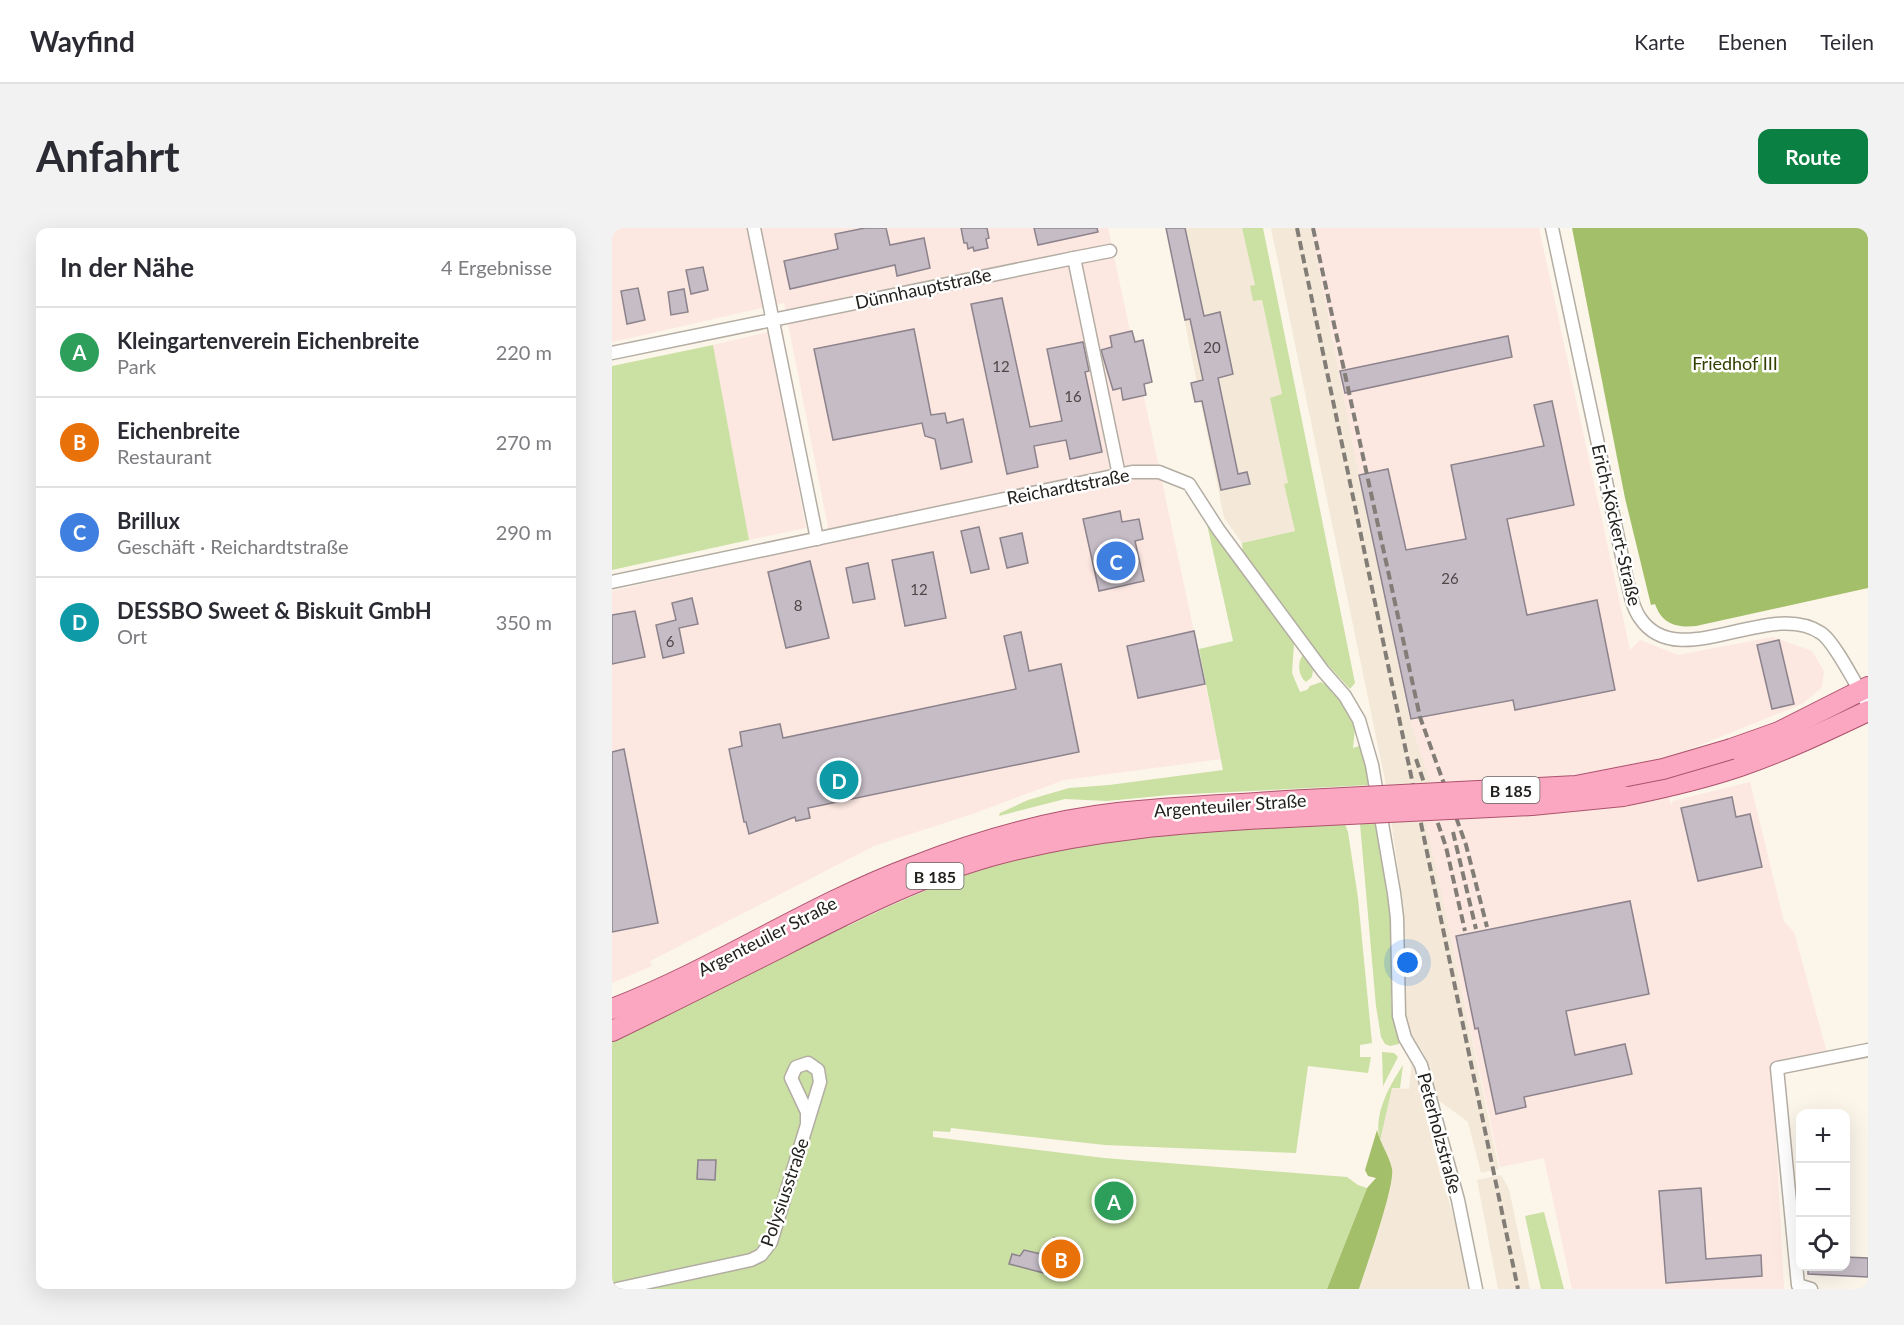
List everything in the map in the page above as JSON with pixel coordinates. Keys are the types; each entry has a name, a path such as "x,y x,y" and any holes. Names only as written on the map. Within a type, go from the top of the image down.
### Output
{"main road":[{"name":"Argenteuiler Straße","path":"612,1009 689,975 867,885 969,847 1022,832 1073,820 1118,813 1583,801 1661,788 1734,758 1779,732 1865,694"},
{"name":"Argenteuiler Straße","path":"1734,758 1777,752 1868,711"},
{"name":"Argenteuiler Straße","path":"612,1031 888,895 990,857 1067,839 1140,827 1205,821 1287,809"}],"street":[{"path":"754,228 817,539"},
{"name":"Erich-Köckert-Straße","path":"1552,228 1627,580 1639,618 1658,634 1679,641 1772,625 1810,627 1824,634 1865,694"},
{"name":"Dünnhauptstraße","path":"612,353 1110,250"},
{"path":"1074,258 1119,474"},
{"name":"Reichardtstraße","path":"612,582 1119,474 1159,472 1189,484 1225,539 1352,708 1368,746 1379,803"},
{"name":"Peterholzstraße","path":"1379,803 1396,918 1399,1016 1405,1038 1421,1065 1458,1200 1476,1289"},
{"path":"1811,1289 1798,1285 1777,1068 1868,1050"},
{"name":"Polysiusstraße","path":"616,1289 761,1256 771,1242 807,1123"}],"shaded area":[{"path":"612,228 1108,228 1221,759 1064,780 972,814 874,846 650,961 652,966 612,983 612,591 831,542 784,303 612,342"},
{"path":"1166,228 1242,228 1255,285 1253,301 1262,300 1282,395 1270,398 1288,483 1285,484 1295,531 1242,543 1224,518"},
{"path":"1271,228 1311,228 1410,720 1436,799 1423,804 1499,1169 1481,1173 1468,1122 1437,1099 1422,1049 1421,1091 1439,1171 1463,1245 1472,1289 1359,1289 1388,1194 1392,1170 1380,1141 1392,1088 1409,1089 1414,1041 1408,1026 1405,1006 1403,904 1386,785"},
{"path":"1311,228 1539,228 1630,650 1640,640 1678,655 1773,637 1812,651 1824,671 1822,687 1802,704 1660,761 1671,805 1673,801 1750,782 1784,922 1794,932 1827,1053 1772,1066 1784,1289 1572,1289 1544,1158 1500,1167 1422,803 1436,799 1410,720"},
{"path":"768,332 806,528 749,540 713,345"},
{"path":"1501,1175 1509,1189 1530,1289 1498,1289 1477,1180"}],"green space":[{"path":"1242,228 1263,228 1355,683 1350,689 1327,664 1332,693 1338,698 1355,728 1353,748 1362,745 1371,785 1169,795 1107,801 1065,799 999,816 1000,813 1028,800 1069,788 1223,770 1199,649 1233,641 1206,520 1294,644 1292,673 1300,692 1321,682 1326,685 1321,658 1243,554 1242,543 1295,531 1284,484 1288,483 1270,398 1282,394 1262,300 1253,301 1250,286 1255,285"},
{"name":"Friedhof III","path":"1572,228 1868,228 1868,588 1696,626 1671,623 1662,616 1655,604 1651,605 1625,498"},
{"path":"713,345 749,540 612,570 612,366"},
{"path":"1303,655 1313,670 1312,677 1306,682 1299,669"},
{"path":"1377,823 1391,921 1391,1002 1395,1029 1400,1041 1399,1044 1390,1046 1385,1044 1381,1037 1376,1006 1360,824"},
{"path":"1345,824 1358,898 1372,1043 1360,1045 1360,1057 1371,1057 1368,1073 1308,1066 1296,1153 1105,1145 951,1128 950,1132 933,1131 933,1137 1104,1158 1347,1177 1367,1188 1327,1289 612,1289 612,1040 846,924 848,926 916,894 987,868 1030,856 1119,840 1164,835"},
{"path":"1382,1052 1394,1053 1398,1057 1383,1086"},
{"path":"1403,1065 1400,1088 1392,1088 1380,1141 1379,1121 1384,1101"},
{"path":"1377,1130 1392,1169 1389,1192 1379,1227 1359,1289 1327,1289 1367,1188 1376,1178 1368,1176 1365,1170"},
{"path":"1544,1212 1564,1289 1541,1289 1525,1216"}],"building":[{"path":"865,228 886,228 890,245 924,238 930,268 897,276 895,265 790,289 784,261 838,249 835,234"},
{"path":"961,228 987,228 988,248 974,251 973,247 968,249 967,243 964,243"},
{"path":"1034,228 1097,228 1098,232 1038,245"},
{"path":"1166,228 1185,228 1204,316 1220,312 1233,374 1218,378 1238,474 1247,472 1250,484 1221,490 1202,401 1195,402 1191,383 1203,380 1190,319 1185,320"},
{"path":"703,267 708,290 691,294 686,270"},
{"path":"638,288 645,320 627,324 621,291"},
{"path":"684,289 688,312 671,315 668,292"},
{"path":"1002,298 1030,427 1062,421 1047,349 1083,342 1089,371 1085,372 1102,452 1070,459 1066,440 1034,446 1038,467 1007,474 971,304"},
{"path":"914,329 931,415 945,413 947,423 963,419 972,462 941,469 935,439 925,436 922,423 833,440 814,349"},
{"path":"1132,331 1135,342 1143,340 1152,382 1144,384 1146,395 1123,400 1121,388 1113,390 1101,350 1112,347 1110,336"},
{"path":"1508,336 1512,357 1345,393 1340,371"},
{"path":"1552,401 1574,505 1507,519 1527,615 1597,600 1615,690 1515,710 1513,700 1411,719 1359,475 1388,469 1406,550 1466,539 1451,465 1544,446 1534,405"},
{"path":"1120,511 1122,522 1139,519 1143,539 1135,541 1144,581 1099,591 1083,519"},
{"path":"979,527 989,569 971,573 961,531"},
{"path":"1022,533 1028,563 1007,568 1000,538"},
{"path":"933,552 946,618 905,626 892,560"},
{"path":"810,561 829,638 786,648 768,572"},
{"path":"868,563 875,599 853,603 846,568"},
{"path":"692,598 698,624 679,628 684,653 663,658 656,625 676,620 672,603"},
{"path":"635,611 645,657 612,664 612,615"},
{"path":"1194,631 1205,684 1138,698 1127,646"},
{"path":"1021,632 1029,671 1061,664 1079,752 808,808 810,818 796,821 795,817 749,834 746,822 744,822 729,749 742,746 740,732 780,724 783,738 1016,689 1004,636"},
{"path":"1779,640 1794,704 1772,709 1757,645"},
{"path":"624,749 658,923 612,932 612,752"},
{"path":"1732,797 1736,817 1750,814 1762,867 1698,881 1681,808"},
{"path":"1630,901 1649,994 1566,1011 1575,1055 1625,1044 1632,1074 1524,1097 1526,1107 1496,1114 1478,1028 1475,1029 1456,936"},
{"path":"698,1160 716,1160 715,1180 697,1179"},
{"path":"1701,1188 1706,1259 1761,1255 1762,1276 1666,1283 1659,1191"},
{"path":"1054,1238 1071,1242 1063,1278 1009,1264 1012,1254 1020,1256 1024,1250 1050,1256"},
{"path":"1850,1257 1868,1258 1868,1277 1808,1274 1808,1271 1850,1271"}],"railway":[{"path":"1297,228 1518,1289"},
{"path":"1313,228 1420,717 1466,845 1487,927"},
{"path":"1416,759 1446,847 1465,931"},
{"path":"1453,832 1476,929"}],"place":[{"name":"Brillux","path":"1116,561"},
{"name":"DESSBO Sweet & Biskuit GmbH","path":"839,780"},
{"name":"Kleingartenverein Eichenbreite","path":"1114,1201"},
{"name":"Eichenbreite","path":"1061,1259"}]}
